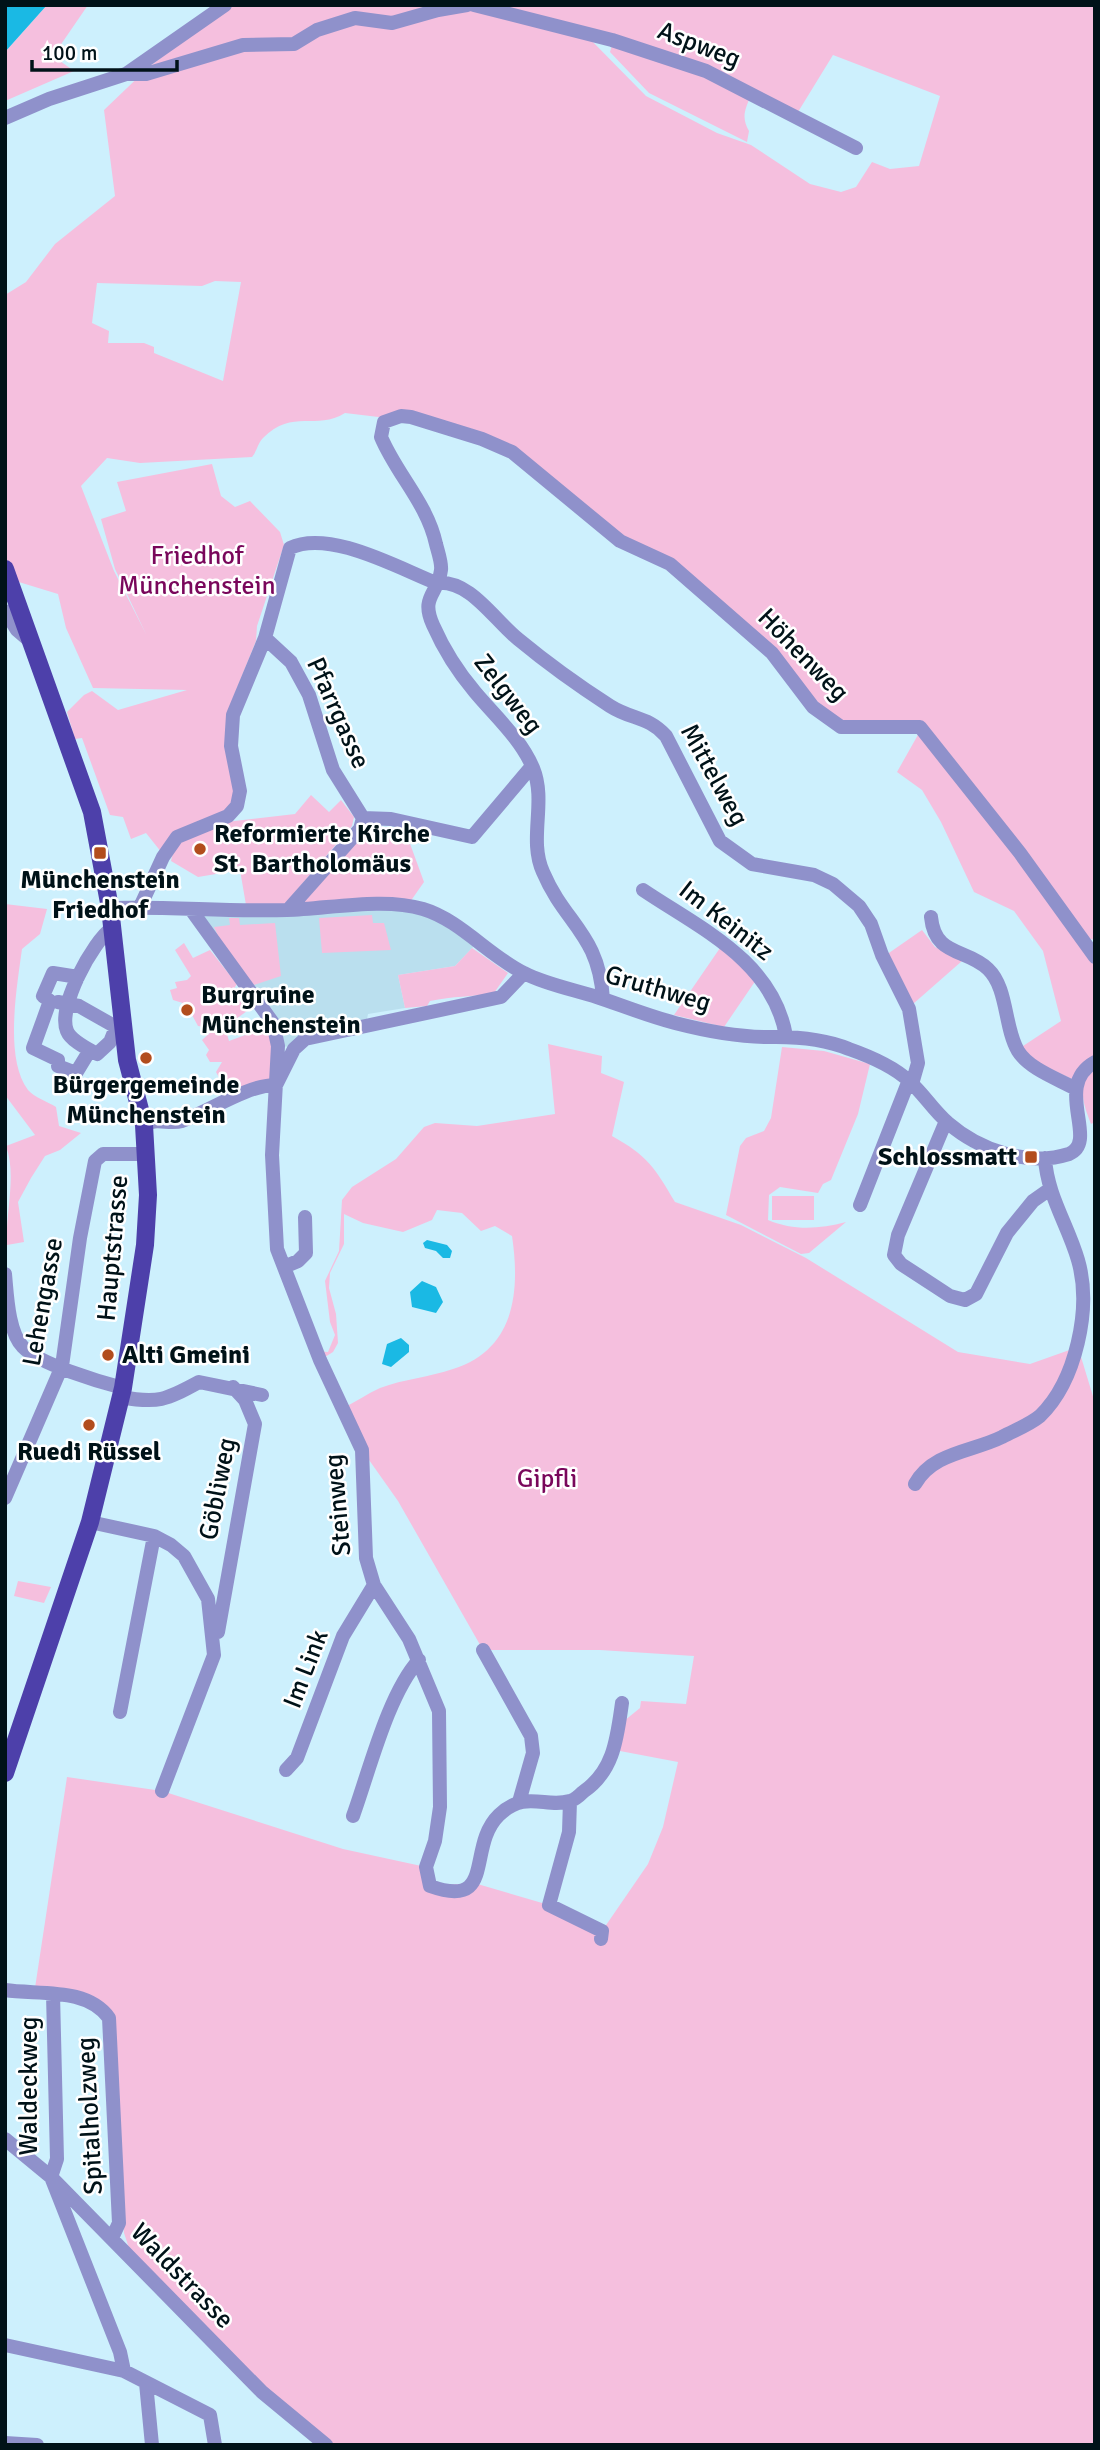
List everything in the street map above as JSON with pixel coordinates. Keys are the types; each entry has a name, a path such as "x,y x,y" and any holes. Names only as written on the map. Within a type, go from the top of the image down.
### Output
{"main road":[{"name":"Hauptstrasse","path":"5,569 92,812 110,908 120,1027 144,1125 146,1154 145,1245 122,1392 90,1522 6,1770"}],"street":[{"path":"5,118 49,99 126,74 225,5"},
{"path":"126,74 146,74 243,46 294,44 317,30 355,18 406,22 438,9 467,5"},
{"name":"Aspweg","path":"474,5 612,40 706,71 856,148"},
{"name":"Höhenweg","path":"384,422 401,416 411,417 482,439 512,452 620,541 670,564 772,653 813,707 841,727 920,727 1020,853 1095,957"},
{"name":"Zelgweg","path":"384,422 380,437 430,520 441,570 428,599 428,610 453,664 504,724 532,766 540,788 537,855 550,886 596,957 603,999"},
{"name":"Mittelweg","path":"264,638 290,548 297,544 339,545 436,583 447,582 464,589 517,639 612,707 655,723 666,736 718,840 734,854 752,864 814,875 833,884 859,906 871,925 882,956 909,1009 918,1063 860,1205"},
{"name":"Hauptstrasse","path":"5,611 17,630 33,644"},
{"path":"140,907 163,857 177,836 229,816 237,806 240,791 231,746 233,715 264,638"},
{"name":"Pfarrgasse","path":"264,638 290,662 309,695 333,770 363,818"},
{"path":"288,910 360,829 363,818 391,819 472,836 532,766"},
{"name":"Im Keinitz","path":"643,890 750,964 772,992 782,1015 786,1036"},
{"name":"Gruthweg","path":"110,908 192,911 288,910 362,905 421,908 436,914 524,973 603,999 699,1028 777,1038 786,1036 846,1047 875,1060 910,1082 946,1121 983,1147 1000,1153 1045,1158 1072,1153 1085,1141 1085,1125 1076,1089"},
{"name":"Steinweg","path":"192,911 273,1023 278,1046 273,1175 276,1240 320,1360 362,1450 366,1558 374,1585 410,1639 439,1711 440,1807 435,1841 426,1867 430,1886 448,1894 466,1891 474,1883 484,1840 498,1816 519,1802"},
{"path":"931,917 937,937 949,949 978,962 992,974 1010,1032 1018,1051 1027,1062 1076,1089 1082,1073 1095,1062"},
{"path":"78,977 53,973 43,996 50,1001 67,1004 79,1006 120,1027 110,1042 97,1054 68,1033 67,1004 78,977 103,934 112,928"},
{"path":"144,1125 150,1121 178,1122 218,1104 276,1085 294,1049 305,1040 501,997 524,973"},
{"path":"50,1001 33,1048 58,1060 58,1066 76,1073 90,1050"},
{"path":"946,1121 898,1235 894,1255 901,1264 950,1296 965,1300 976,1294 1007,1233 1033,1200 1050,1189"},
{"name":"Lehengasse","path":"5,1498 62,1366 79,1238 95,1161 103,1154 146,1154"},
{"path":"915,1484 932,1462 997,1439 1041,1414 1055,1393 1078,1347 1083,1280 1078,1258 1050,1189 1045,1158"},
{"path":"284,1267 299,1261 306,1253 305,1217"},
{"path":"5,1274 17,1338 24,1349 62,1366 69,1373 151,1402 168,1399 199,1382 262,1395"},
{"name":"Göbliweg","path":"162,1791 214,1654 255,1424 245,1400 233,1387"},
{"path":"90,1522 154,1536 184,1556 208,1599 214,1654"},
{"path":"120,1712 154,1536"},
{"name":"Göbliweg","path":"200,1584 211,1584 220,1579 228,1564"},
{"name":"Im Link","path":"286,1770 297,1758 343,1636 374,1585"},
{"path":"484,1650 531,1736 533,1753 519,1802 570,1801 600,1781 614,1751 622,1703"},
{"path":"353,1816 396,1697 407,1673 419,1660"},
{"path":"570,1801 569,1832 549,1905 602,1931 601,1939"},
{"name":"Spitalholzweg","path":"5,1990 53,1994 89,2002 109,2018 119,2223 112,2238"},
{"name":"Waldeckweg","path":"51,2177 57,2159 53,1994"},
{"name":"Waldstrasse","path":"5,2139 51,2177 262,2392 326,2445"},
{"path":"51,2177 120,2352 124,2371"},
{"path":"5,2346 124,2371 209,2415 215,2445"},
{"path":"146,2383 152,2445"},
{"path":"5,2443 37,2445"}],"shaded area":[{"path":"333,906 420,911 475,945 455,966 398,975 405,1008 368,1014 367,1019 310,1032 292,1047 278,1046 273,1023 192,911"}],"green space":[{"path":"47,5 88,5 53,56 74,71 5,101 5,52"},
{"name":"Friedhof Münchenstein","path":"231,5 1095,5 1095,940 1086,938 924,727 841,727 772,653 670,564 620,541 512,452 437,424 345,413 324,420 284,424 263,438 252,457 140,463 107,458 81,486 114,571 146,634 115,569 101,519 126,511 117,482 212,464 221,496 235,507 250,501 280,532 284,545 257,626 256,641 233,698 233,801 226,814 162,853 146,833 131,839 123,817 110,815 82,738 75,739 67,712 92,691 118,710 187,690 93,688 66,628 58,594 9,579 5,569 5,295 26,282 55,244 115,196 104,110 150,66","holes":["588,37 713,70 798,112 833,55 940,96 919,166 890,169 872,162 856,187 841,192 810,184 751,145 717,133 646,96","215,281 241,282 223,381 154,353 154,347 144,343 108,343 109,331 92,323 97,283 202,286"]},
{"path":"613,42 751,95 745,113 749,131 747,142 649,93 610,52"},
{"path":"919,733 988,816 1095,963 1095,1055 1081,1065 1072,1079 1033,1061 1020,1048 1061,1021 1043,951 1014,911 974,892 941,822 922,790 897,772"},
{"path":"311,795 329,812 341,800 354,817 352,826 284,905 246,905 240,870 198,877 171,861 175,844 226,822 295,814"},
{"path":"369,825 405,830 424,882 410,902 303,903 303,900"},
{"path":"5,904 47,909 40,934 22,949 14,1022 16,1060 21,1076 31,1093 56,1107 59,1126 81,1133 60,1150 45,1156 18,1202 24,1242 7,1245 11,1169 6,1146 35,1135 5,1095"},
{"path":"372,915 373,923 384,923 391,950 322,953 319,918"},
{"path":"229,918 239,918 240,925 275,923 281,976 254,985 224,950 214,927 230,925"},
{"path":"922,930 935,947 962,961 913,1004 886,955"},
{"path":"184,943 193,958 210,950 237,984 233,990 247,1011 225,1027 229,1041 267,1027 272,1038 272,1078 230,1097 216,1072 222,1062 210,1062 206,1055 209,1050 202,1040 212,1031 210,1028 198,1026 186,1004 173,1000 170,990 177,988 175,982 187,980 191,976 175,950"},
{"path":"472,948 508,973 494,993 438,999 430,1001 427,1006 405,1008 398,975 455,966"},
{"path":"720,948 756,980 724,1027 674,1015"},
{"name":"Gipfli","path":"548,1044 602,1056 601,1073 624,1082 612,1136 650,1164 675,1202 741,1225 806,1258 958,1352 1030,1364 1078,1347 1095,1403 1095,2445 326,2445 262,2392 130,2251 124,2233 112,2017 35,1988 67,1777 162,1791 343,1849 426,1867 430,1886 474,1883 549,1905 602,1931 648,1864 663,1827 678,1762 620,1751 624,1721 640,1708 641,1701 686,1704 694,1656 600,1650 483,1650 398,1501 362,1450 342,1409 380,1388 453,1369 474,1360 490,1347 509,1315 513,1297 515,1277 512,1236 495,1226 481,1231 462,1213 437,1210 432,1220 403,1232 363,1223 344,1214 344,1244 330,1273 329,1288 336,1314 338,1343 333,1352 320,1360 317,1351 328,1352 335,1335 330,1322 325,1281 339,1251 342,1200 352,1187 396,1159 424,1127 435,1123 477,1126 555,1114"},
{"path":"782,1047 824,1051 870,1064 858,1114 831,1180 823,1184 818,1193 780,1187 769,1195 768,1220 778,1224 807,1228 846,1222 809,1253 801,1254 726,1215 740,1146 746,1138 764,1131 771,1118"},
{"path":"1095,1070 1095,1122 1091,1124 1083,1088 1089,1075"},
{"path":"772,1196 814,1196 814,1220 772,1220"},
{"path":"18,1581 51,1587 44,1603 14,1596"}],"water":[{"path":"5,5 47,5 5,52"},
{"path":"427,1240 447,1245 452,1251 450,1258 443,1258 436,1251 425,1248 423,1243"},
{"path":"422,1281 436,1287 443,1302 436,1313 412,1307 410,1292"},
{"path":"401,1338 409,1345 409,1352 391,1367 382,1364 387,1344"}],"place":[{"name":"Reformierte Kirche St. Bartholomäus","path":"200,849"},
{"name":"Münchenstein Friedhof","path":"100,853"},
{"name":"Burgruine Münchenstein","path":"187,1010"},
{"name":"Bürgergemeinde Münchenstein","path":"146,1058"},
{"name":"Schlossmatt","path":"1031,1157"},
{"name":"Alti Gmeini","path":"108,1355"},
{"name":"Ruedi Rüssel","path":"89,1425"}]}
